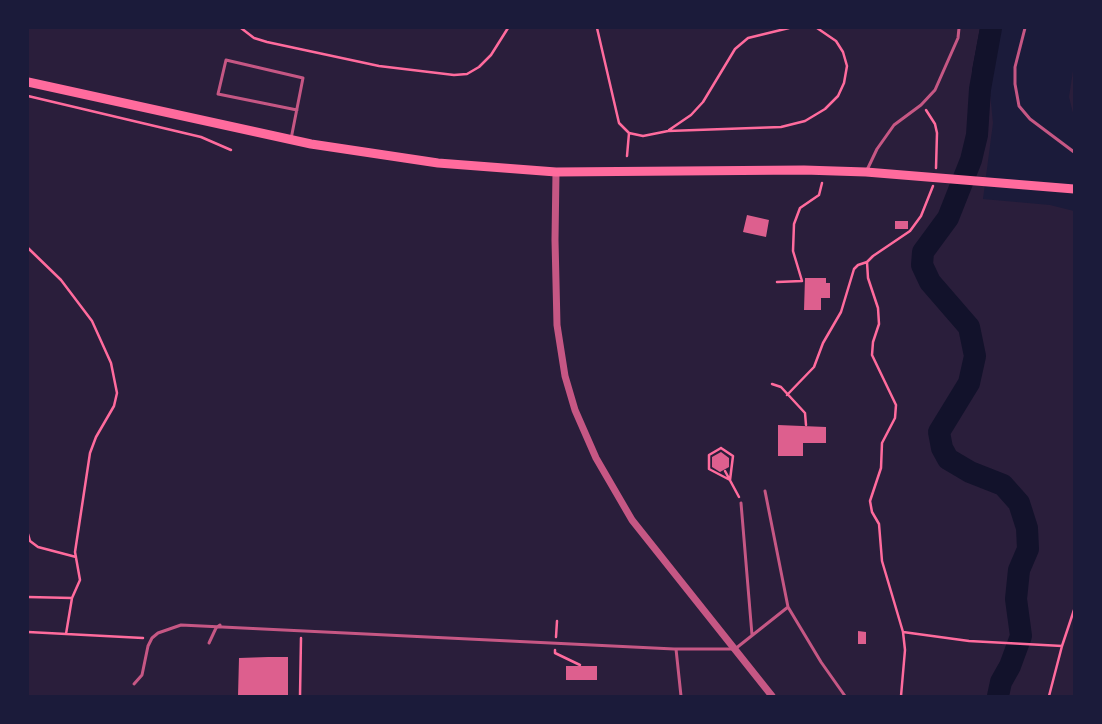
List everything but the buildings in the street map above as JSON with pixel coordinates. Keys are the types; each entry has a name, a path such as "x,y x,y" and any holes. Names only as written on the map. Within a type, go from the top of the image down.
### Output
{"main road":[{"path":"28,82 291,140 400,159 556,172 804,170 866,172 1074,189"}],"street":[{"path":"556,172 557,325 565,376 575,410 596,458 632,520 772,696"}],"lane":[{"path":"866,172 876,149 894,125 921,105 935,90 958,38 960,28"},
{"path":"1025,28 1015,67 1015,84 1019,106 1030,119 1074,152"},
{"path":"291,140 297,110 303,78 226,60 218,94 297,110"},
{"path":"766,491 788,607 821,662 845,696"},
{"path":"741,503 752,634"},
{"path":"134,684 142,675 148,646 152,638 158,633 181,624 676,649 735,649 788,607"},
{"path":"209,643 216,628 221,625"},
{"path":"676,649 681,696"}],"path":[{"path":"241,28 254,38 268,42 379,66 454,75 467,74 479,67 491,55 508,28"},
{"path":"597,28 618,124 629,134 643,136 668,131 781,127 805,121 826,109 841,89 847,66 843,52 836,41 817,28"},
{"path":"668,131 691,115 704,102 735,49 748,38 789,28"},
{"path":"28,96 201,137 231,150"},
{"path":"921,105 929,113 937,133 935,173"},
{"path":"627,156 629,134"},
{"path":"787,395 814,367 824,343 841,312 854,269 858,264 867,262 910,231 926,205 934,181"},
{"path":"777,282 802,281 793,251 794,224 800,208 819,195 822,183"},
{"path":"28,248 61,280 92,321 115,376 117,393 114,406 90,453 81,506 76,557 80,580 72,598 66,634"},
{"path":"867,262 868,278 878,308 879,324 873,342 872,355 896,404 895,418 882,444 881,468 870,501 872,512 879,524 882,561 903,632 905,650 902,696"},
{"path":"772,384 781,387 805,413 806,425"},
{"path":"721,448 733,456 730,480 709,469 709,455 721,448"},
{"path":"725,471 741,503"},
{"path":"28,534 30,541 38,547 76,557"},
{"path":"28,597 72,598"},
{"path":"1049,696 1074,610"},
{"path":"300,696 301,629"},
{"path":"28,632 152,638"},
{"path":"903,632 980,642 1062,646"}],"shaded area":[{"path":"28,28 997,28 988,72 993,123 983,199 1050,205 1074,211 1074,696 28,696"},
{"path":"980,28 999,28 988,72 989,101 978,105 972,70"},
{"path":"1074,64 1074,117 1069,97"}],"waterway":[{"path":"991,28 980,89 977,135 971,160 948,218 923,252 922,265 930,282 969,327 975,356 969,383 939,432 942,448 948,459 970,472 1003,485 1019,503 1027,528 1028,549 1019,570 1016,599 1021,636 1010,666 1001,682 998,696"}]}
